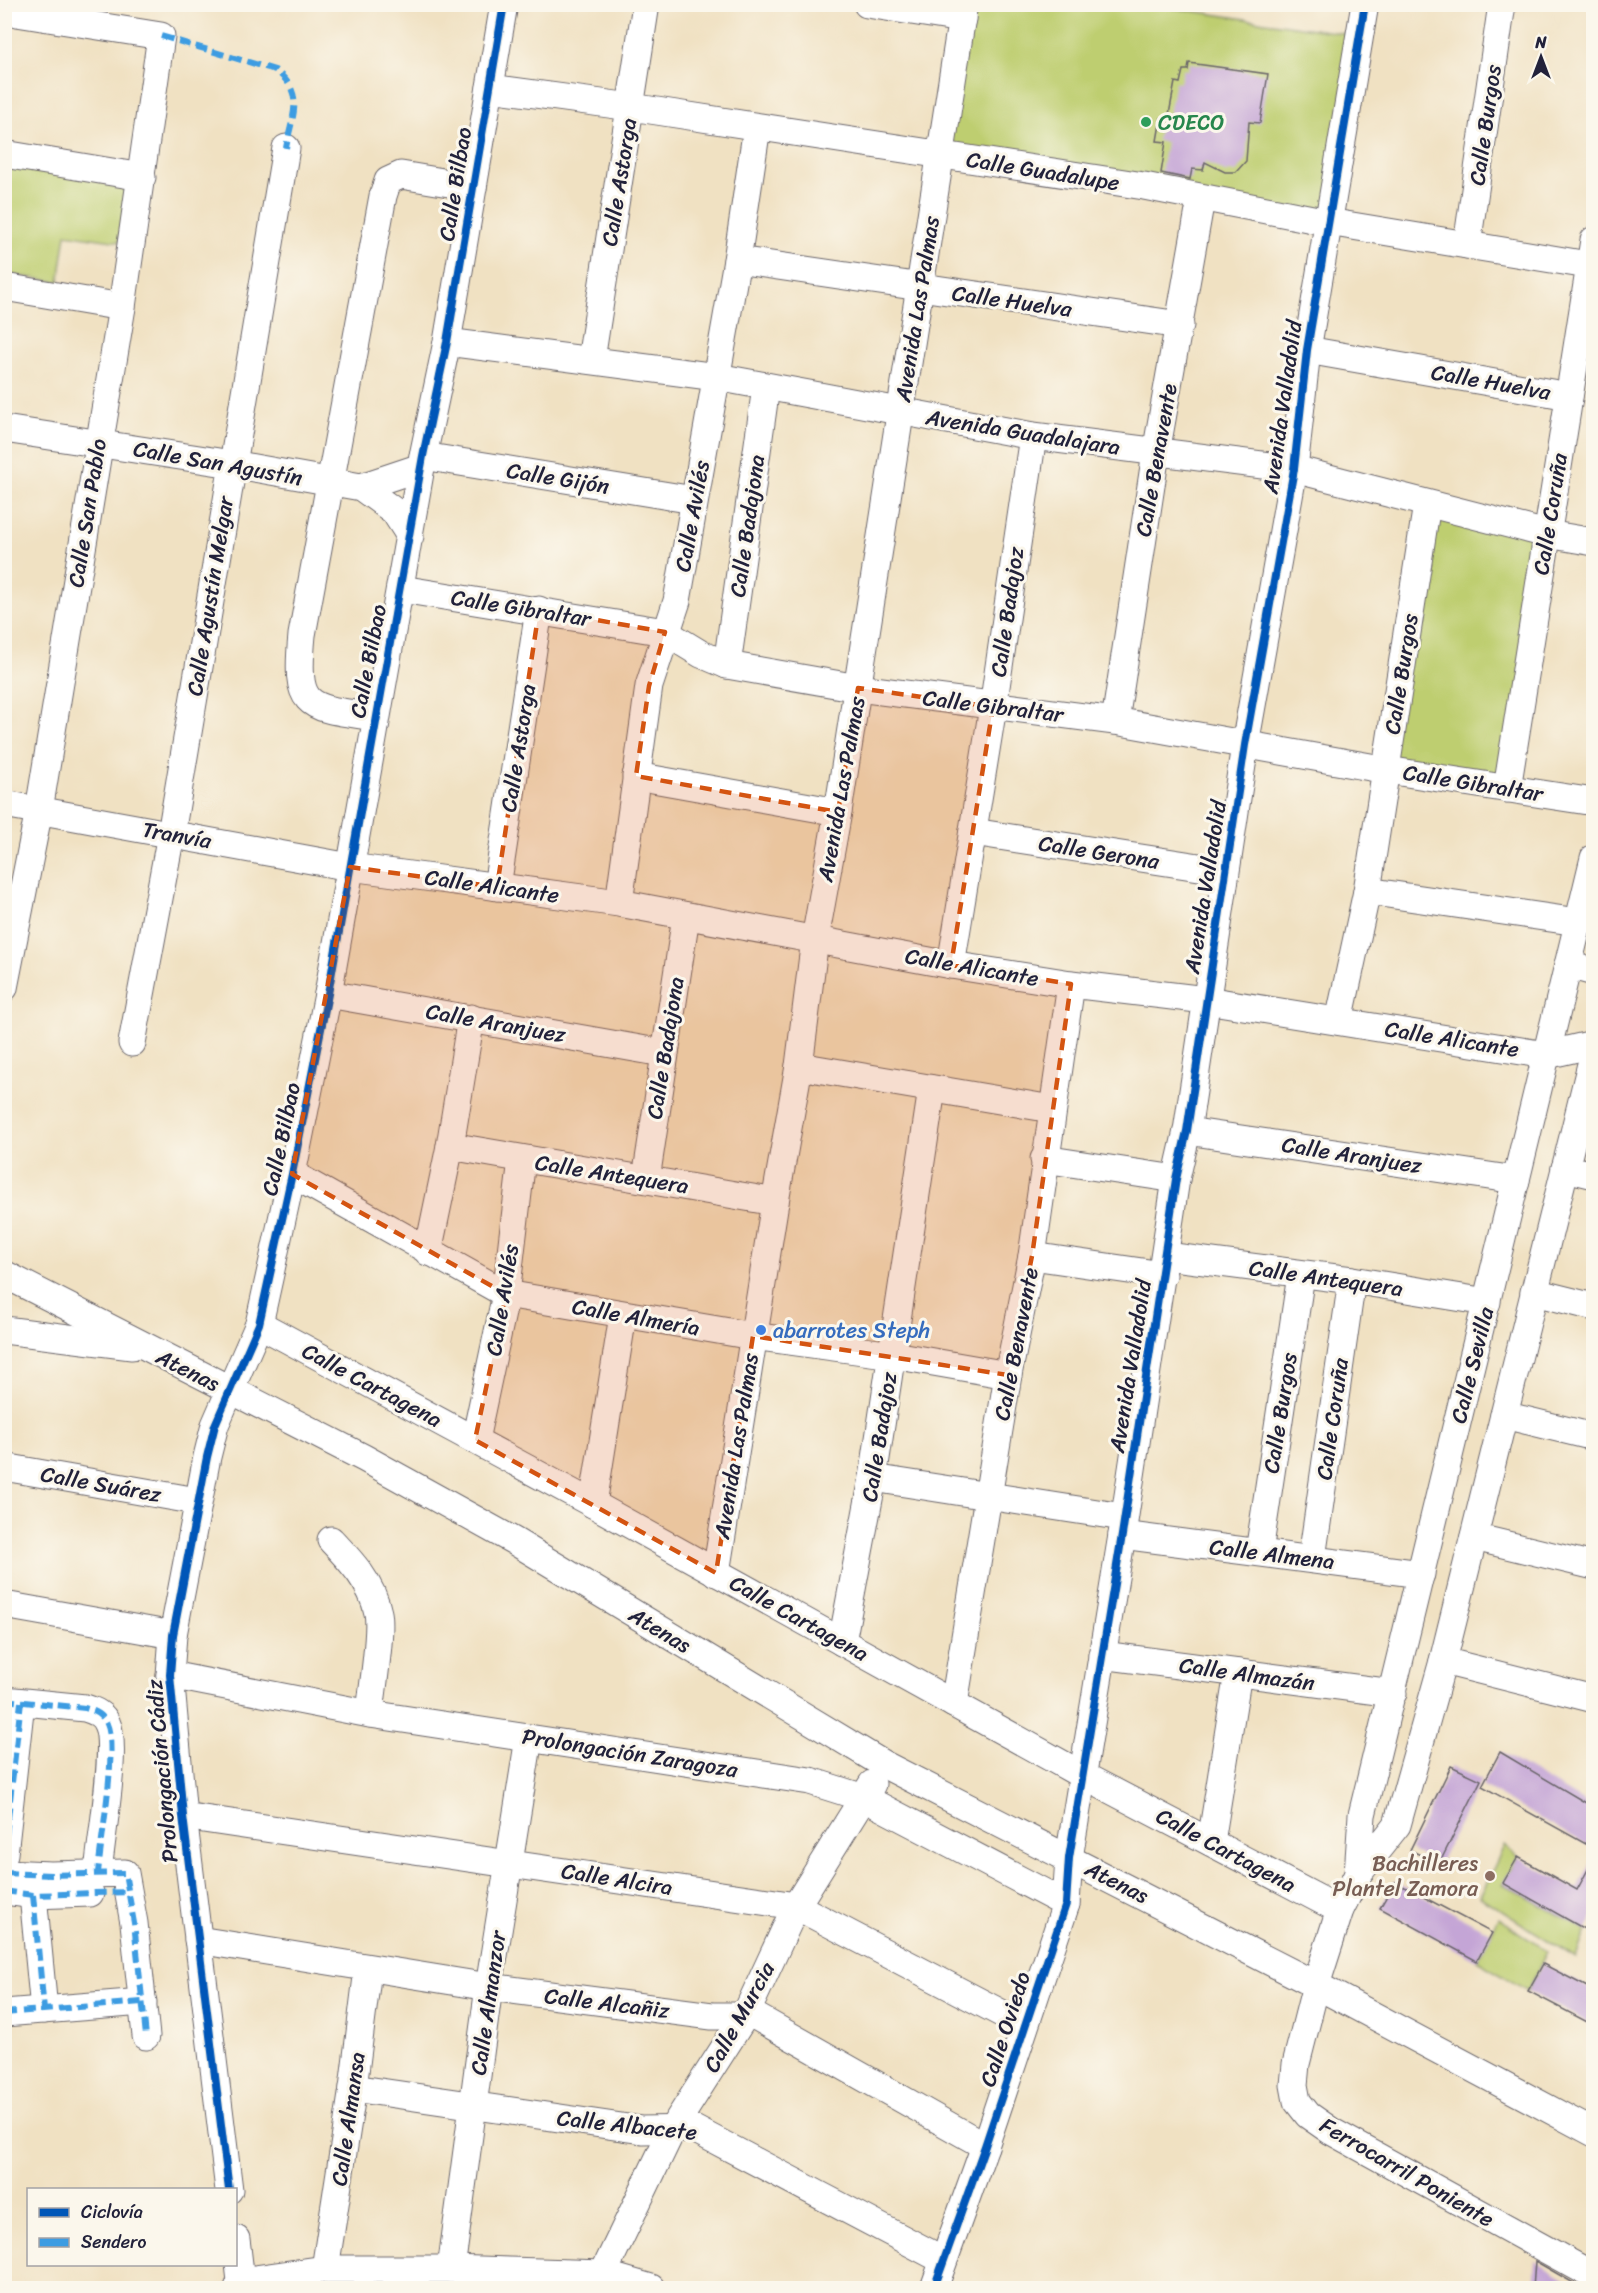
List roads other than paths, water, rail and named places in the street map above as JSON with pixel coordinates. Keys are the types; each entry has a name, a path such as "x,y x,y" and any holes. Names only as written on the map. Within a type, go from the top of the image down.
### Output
{"street":[{"name":"Calle Bilbao","path":"259,1323 328,994 375,717 422,461 447,342 504,4"},
{"name":"Calle Astorga","path":"591,360 646,4"},
{"path":"867,4 963,12"},
{"name":"Avenida Valladolid","path":"1082,1774 1176,1179 1187,1131 1245,745 1294,469 1307,350 1365,4"},
{"name":"Calle Burgos","path":"1467,245 1502,4"},
{"name":"Calle San Pablo","path":"4,11 161,36 122,307 39,810 4,988"},
{"name":"Avenida Las Palmas","path":"716,1573 775,1202 800,1066 815,939 858,688 963,12"},
{"name":"Calle Guadalupe","path":"490,88 632,106 1144,186 1201,199 1467,245 1592,257"},
{"name":"Calle Avilés","path":"619,903 649,686 677,601 738,260 757,127"},
{"name":"Calle Agustín Melgar","path":"132,1043 171,834 286,148"},
{"path":"4,154 142,177"},
{"path":"375,717 326,710 305,697 300,682 302,635 333,482 388,181 401,175 473,187"},
{"name":"Calle Benavente","path":"1114,721 1156,453 1201,199"},
{"name":"Calle Coruña","path":"1507,789 1592,257"},
{"name":"Calle Huelva","path":"738,260 1180,325"},
{"path":"4,287 122,307"},
{"name":"Avenida Guadalajara","path":"447,342 717,377 1033,436 1294,469 1547,534 1593,542"},
{"name":"Calle Huelva","path":"1307,350 1569,396"},
{"name":"Calle Badajona","path":"727,665 766,387"},
{"name":"Calle San Agustín","path":"4,429 232,464 361,487 394,511 410,536"},
{"name":"Calle Badajoz","path":"951,965 993,707 1033,436"},
{"name":"Calle San Agustín","path":"361,487 422,461"},
{"name":"Calle Gijón","path":"422,461 694,500"},
{"name":"Calle Burgos","path":"1339,1021 1367,891 1427,504"},
{"name":"Calle Gibraltar","path":"400,589 665,632 701,654 727,665 858,688 1114,721 1386,770 1593,802"},
{"name":"Calle Astorga","path":"497,887 539,610"},
{"path":"636,776 838,812"},
{"name":"Tranvía","path":"4,804 350,867"},
{"name":"Calle Gerona","path":"973,832 1226,871"},
{"name":"Calle Sevilla","path":"1358,1874 1362,1815 1546,1055 1581,968 1578,922 1593,858"},
{"name":"Calle Alicante","path":"350,867 619,903 951,965 1071,984 1206,1000 1546,1055 1593,1044"},
{"path":"1367,891 1578,922"},
{"name":"Calle Badajona","path":"646,1179 663,1053 686,916"},
{"name":"Calle Benavente","path":"954,1704 1008,1375 1032,1256 1044,1159 1071,984"},
{"name":"Calle Aranjuez","path":"328,994 663,1053"},
{"path":"428,1252 450,1146 471,1018"},
{"name":"Calle Sevilla","path":"1316,1985 1340,1910 1358,1874 1396,1825 1443,1661 1593,1052"},
{"path":"800,1066 1052,1109"},
{"name":"Calle Badajoz","path":"842,1642 873,1478 932,1089"},
{"name":"Calle Aranjuez","path":"1187,1131 1516,1180"},
{"name":"Calle Antequera","path":"450,1146 775,1202"},
{"name":"Calle Avilés","path":"475,1440 506,1294 522,1159"},
{"path":"1044,1159 1176,1179"},
{"path":"1565,1168 1593,1175"},
{"name":"Calle Almería","path":"292,1174 506,1294 753,1336 893,1355 1008,1375"},
{"name":"Calle Antequera","path":"1032,1256 1352,1280 1487,1302"},
{"name":"Atenas","path":"4,1274 364,1458 514,1541 883,1764 1316,1985"},
{"name":"Calle Burgos","path":"1259,1552 1301,1275"},
{"name":"Calle Coruña","path":"1312,1558 1352,1280"},
{"path":"1534,1292 1593,1307"},
{"path":"593,1504 623,1314"},
{"name":"Prolongación Cádiz","path":"229,2188 183,1816 170,1675 173,1635 197,1501 215,1425 229,1391 243,1366 259,1323"},
{"name":"Calle Cartagena","path":"259,1323 1082,1774 1340,1910"},
{"path":"4,1330 102,1344 142,1346"},
{"path":"1504,1415 1593,1437"},
{"name":"Calle Suárez","path":"4,1467 197,1501"},
{"name":"Calle Almena","path":"873,1478 989,1496 1123,1526 1259,1552 1421,1574"},
{"path":"1442,1491 1483,1501"},
{"path":"1474,1537 1593,1566"},
{"path":"331,1540 357,1568 372,1595 379,1615 370,1714"},
{"path":"4,1605 173,1635"},
{"name":"Calle Almazán","path":"1102,1655 1393,1693"},
{"path":"1443,1661 1593,1699"},
{"path":"1211,1842 1238,1673"},
{"name":"Prolongación Zaragoza","path":"170,1675 370,1714 810,1781 864,1798 1066,1904"},
{"path":"4,1854 13,1701 97,1711 104,1717 110,1732 110,1761 98,1883"},
{"name":"Calle Almanzor","path":"451,2269 489,1987 529,1738"},
{"name":"Calle Murcia","path":"610,2282 673,2128 746,2014 796,1906 883,1764"},
{"name":"Calle Oviedo","path":"934,2289 986,2146 1024,2025 1066,1904 1069,1858 1082,1774"},
{"name":"Calle Alcira","path":"183,1816 796,1906 1024,2025"},
{"path":"4,1873 51,1875 98,1883 128,1892 146,2036"},
{"path":"4,1891 33,1895 98,1883"},
{"path":"33,1895 44,2010"},
{"name":"Calle Alcañiz","path":"198,1940 489,1987 712,2016 746,2014 768,2021 986,2146"},
{"name":"Calle Almansa","path":"326,2269 368,1969"},
{"path":"1316,1985 1593,2133"},
{"name":"Ferrocarril Poniente","path":"1316,1985 1296,2064 1294,2085 1298,2101 1308,2115 1341,2136 1593,2276"},
{"path":"4,2013 143,2002"},
{"name":"Calle Albacete","path":"353,2088 642,2130 685,2128 706,2133 944,2260"},
{"path":"237,2250 240,2285 326,2269 374,2279 451,2269 610,2282"}],"place":[{"name":"CDECO","path":"1146,122"},
{"name":"abarrotes Steph","path":"761,1330"},
{"name":"Bachilleres Plantel Zamora","path":"1490,1876"}]}
